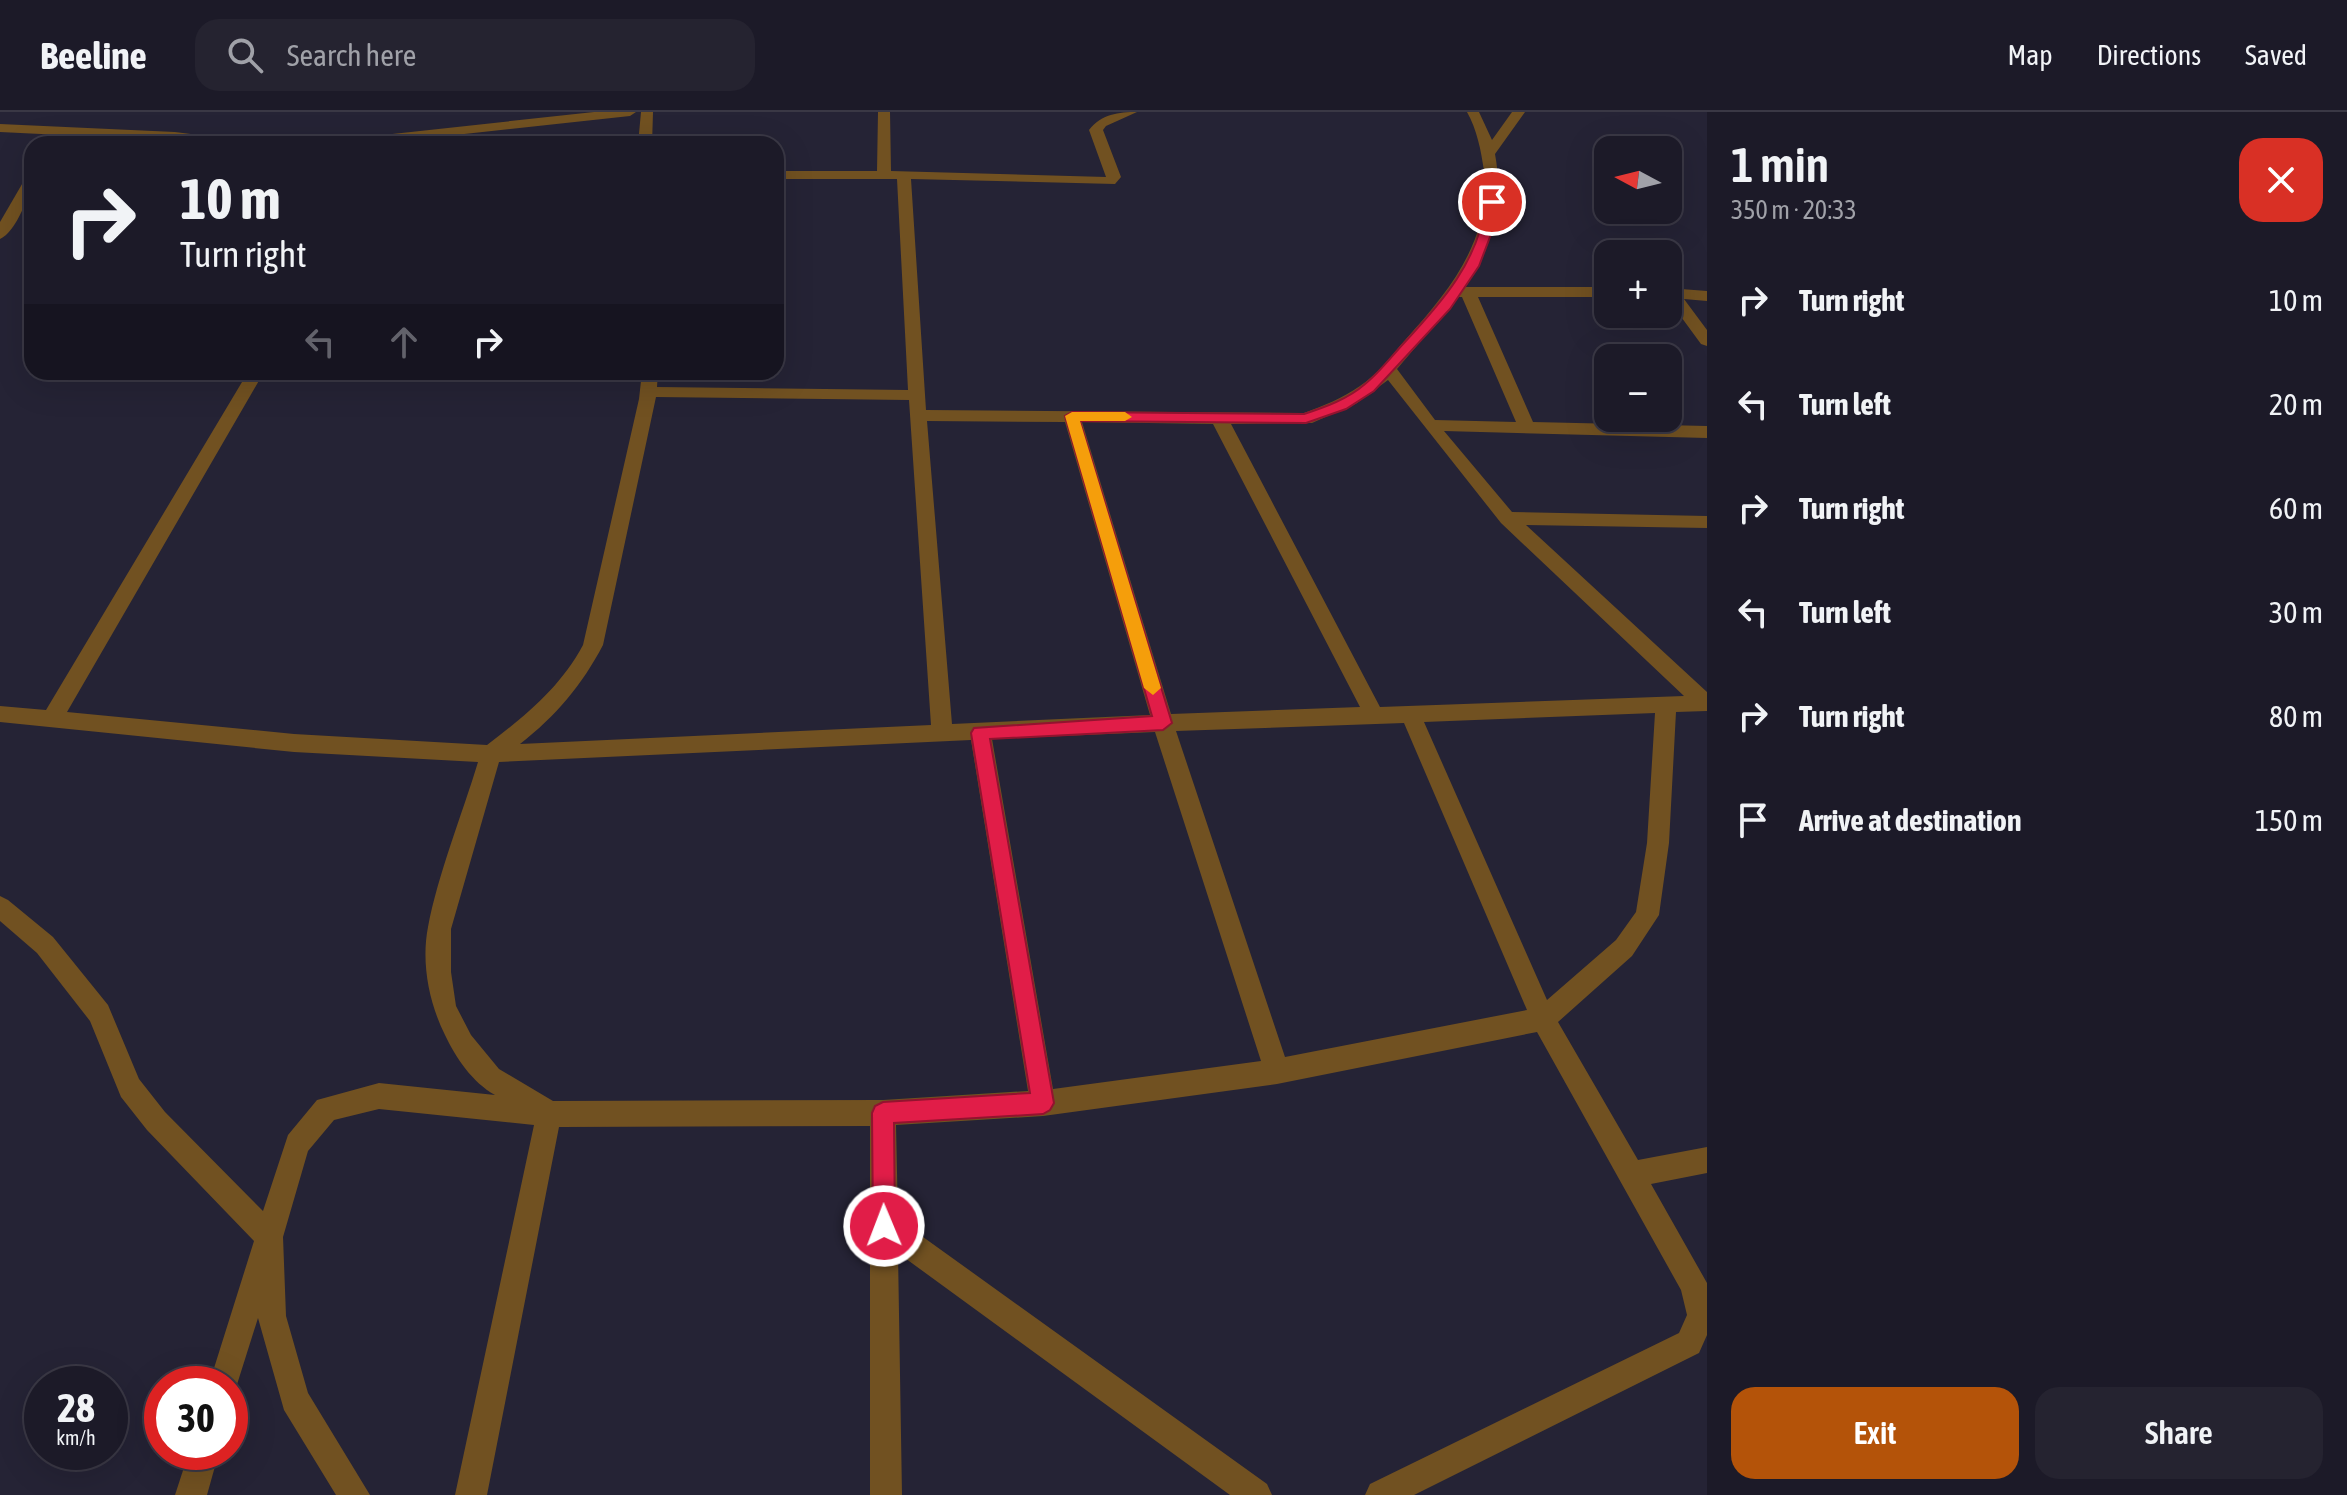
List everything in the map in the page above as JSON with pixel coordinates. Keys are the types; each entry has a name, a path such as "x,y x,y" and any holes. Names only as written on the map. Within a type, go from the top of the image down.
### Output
{"street":[{"path":"411,136 630,112"},
{"path":"646,136 647,112"},
{"path":"884,112 884,175"},
{"path":"784,175 1110,181 1114,177 1096,130 1101,123 1131,112"},
{"path":"918,415 1306,419 1350,400 1370,388 1461,292 1473,266 1490,221 1494,183 1488,154 1473,112"},
{"path":"1488,154 1519,112"},
{"path":"496,136 513,125"},
{"path":"0,128 66,126 175,136"},
{"path":"59,136 66,126"},
{"path":"904,175 942,734"},
{"path":"0,235 24,193"},
{"path":"1461,292 1594,292"},
{"path":"1461,292 1527,427"},
{"path":"1682,295 1707,296"},
{"path":"1682,309 1707,341"},
{"path":"1388,368 1430,425 1507,518 1706,703"},
{"path":"52,719 251,380"},
{"path":"549,1114 490,1078 462,1044 444,1007 439,972 439,929 491,754 541,716 579,672 593,645 649,382 917,395"},
{"path":"1072,416 1163,723 1277,1071"},
{"path":"1219,418 1374,715"},
{"path":"1430,425 1707,432"},
{"path":"1507,518 1707,522"},
{"path":"0,714 294,743 491,754 1163,723 1706,703"},
{"path":"230,1366 297,1144 326,1109 379,1096 549,1114 883,1113 1043,1103 1277,1071 1543,1019 1624,948 1647,915 1658,843 1666,704"},
{"path":"1381,1495 1689,1343 1701,1315 1694,1286 1543,1019 1410,713"},
{"path":"980,733 1043,1103"},
{"path":"0,907 45,945 99,1013 130,1088 156,1121 269,1237 272,1316 295,1399 354,1495"},
{"path":"883,1113 886,1495"},
{"path":"471,1495 549,1114"},
{"path":"1631,1175 1707,1160"},
{"path":"884,1226 1256,1495"},
{"path":"191,1495 199,1470"}],"slow traffic":[{"path":"1125,417 1072,416 1153,688"}],"route":[{"path":"884,1226 883,1113 1043,1103 980,733 1163,723 1072,416 1306,419 1341,406 1370,388 1445,306 1473,266 1490,221 1492,202"}]}
